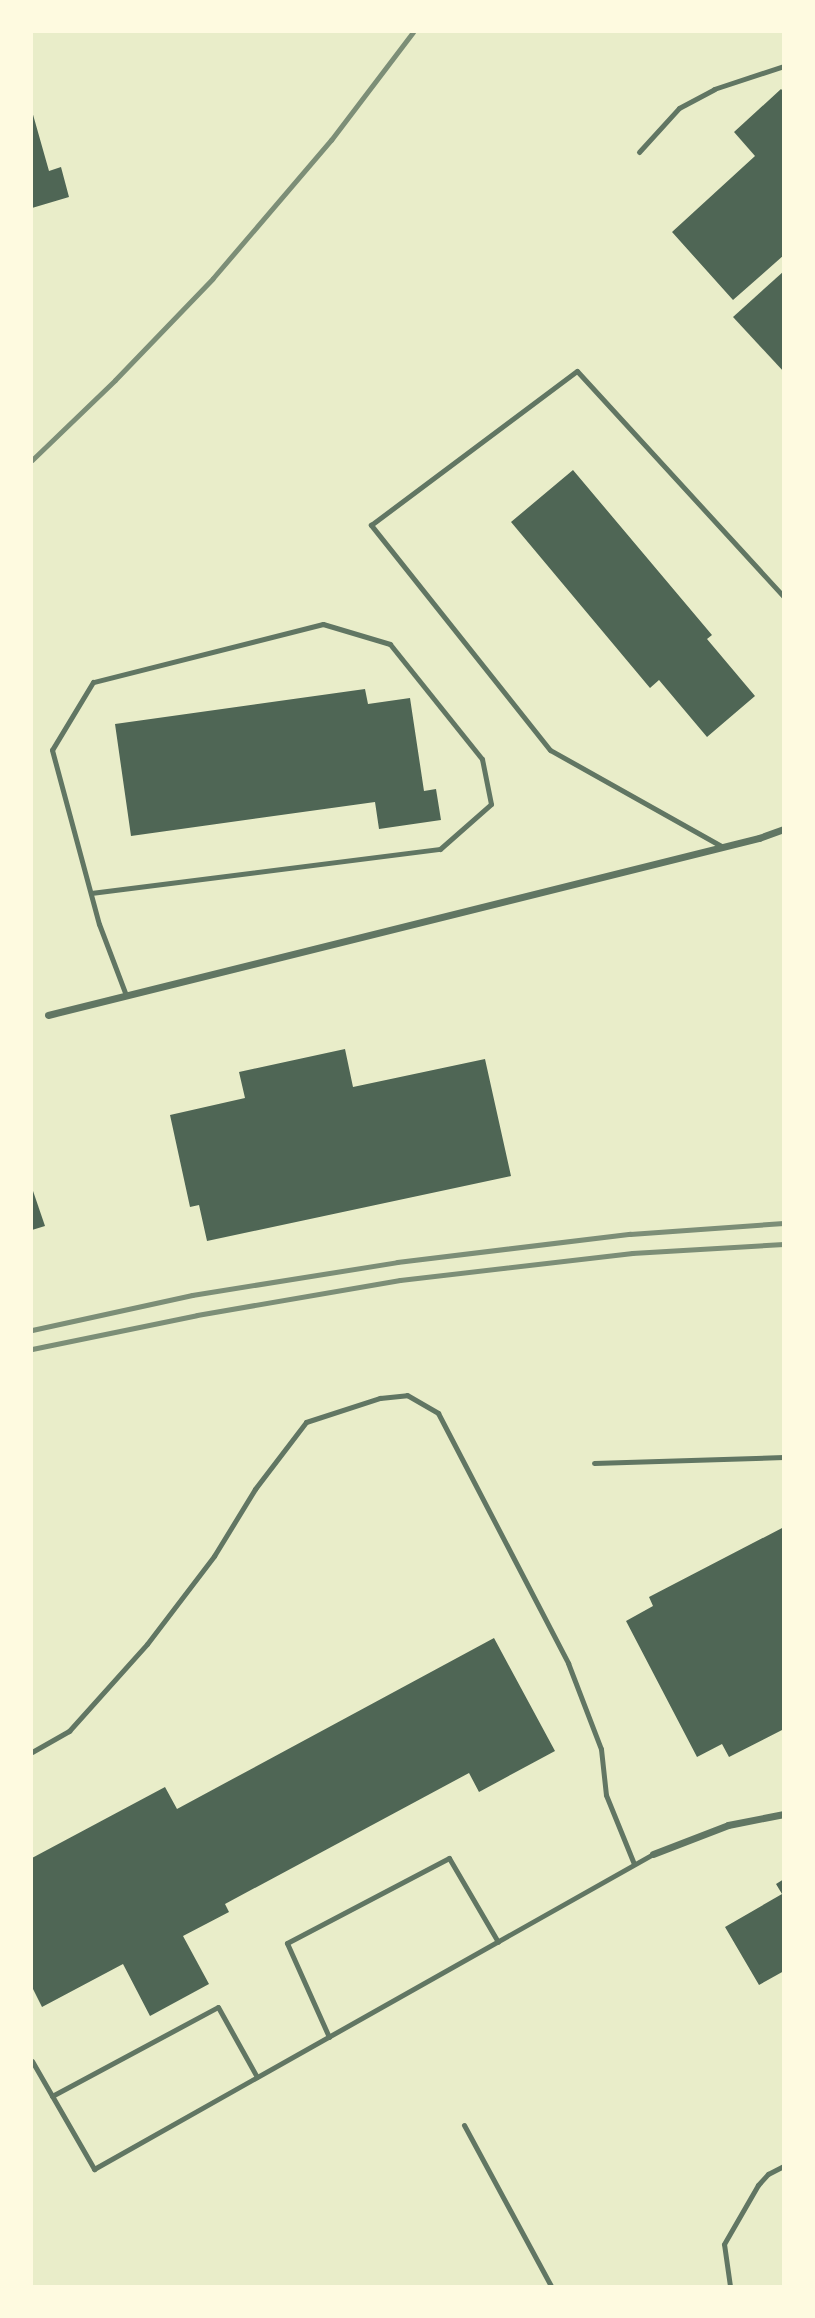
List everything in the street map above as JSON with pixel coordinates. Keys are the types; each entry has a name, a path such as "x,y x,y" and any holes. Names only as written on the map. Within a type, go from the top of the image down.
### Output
{"street":[{"path":"48,1014 723,847 783,829"},
{"path":"653,1854 728,1825 783,1814"}],"lane":[{"path":"639,152 679,108 713,89 783,66"},
{"path":"723,847 550,750 371,525 577,371 783,597"},
{"path":"91,892 440,849 491,804 482,760 390,644 323,624 93,682 52,750 91,892 126,995"},
{"path":"32,1752 69,1731 147,1644 214,1556 255,1489 306,1422 380,1398 407,1395 439,1413 568,1663 601,1749 606,1795 634,1864"},
{"path":"594,1463 783,1457"},
{"path":"32,2061 94,2169 653,1854"},
{"path":"329,2037 287,1943 449,1858 498,1942"},
{"path":"52,2096 218,2007 257,2077"},
{"path":"464,2125 551,2287"},
{"path":"730,2287 724,2245 758,2185 768,2174 783,2166"}],"building":[{"path":"781,89 784,92 784,255 733,300 672,232 755,156 734,132"},
{"path":"32,111 49,171 61,167 69,197 32,208"},
{"path":"784,271 784,372 733,317"},
{"path":"573,470 712,635 707,639 755,696 707,737 659,680 650,688 511,522"},
{"path":"365,689 368,704 410,698 424,791 436,789 441,820 379,829 375,802 131,836 115,724"},
{"path":"345,1049 353,1087 485,1059 511,1176 207,1241 199,1205 190,1207 170,1115 245,1098 239,1072"},
{"path":"32,1188 45,1226 32,1230"},
{"path":"784,1527 784,1729 729,1757 722,1744 697,1757 626,1621 653,1606 649,1597"},
{"path":"494,1638 555,1751 479,1792 469,1773 225,1904 229,1912 183,1936 209,1984 150,2016 123,1964 42,2007 32,1987 32,1858 165,1787 177,1809"},
{"path":"784,1879 784,1971 759,1985 725,1927 782,1894 776,1884"}],"railway":[{"path":"32,460 115,380 213,278 331,140 413,32"},
{"path":"32,1330 192,1295 397,1262 630,1234 784,1223"},
{"path":"32,1349 197,1315 400,1280 632,1253 784,1244"}]}
